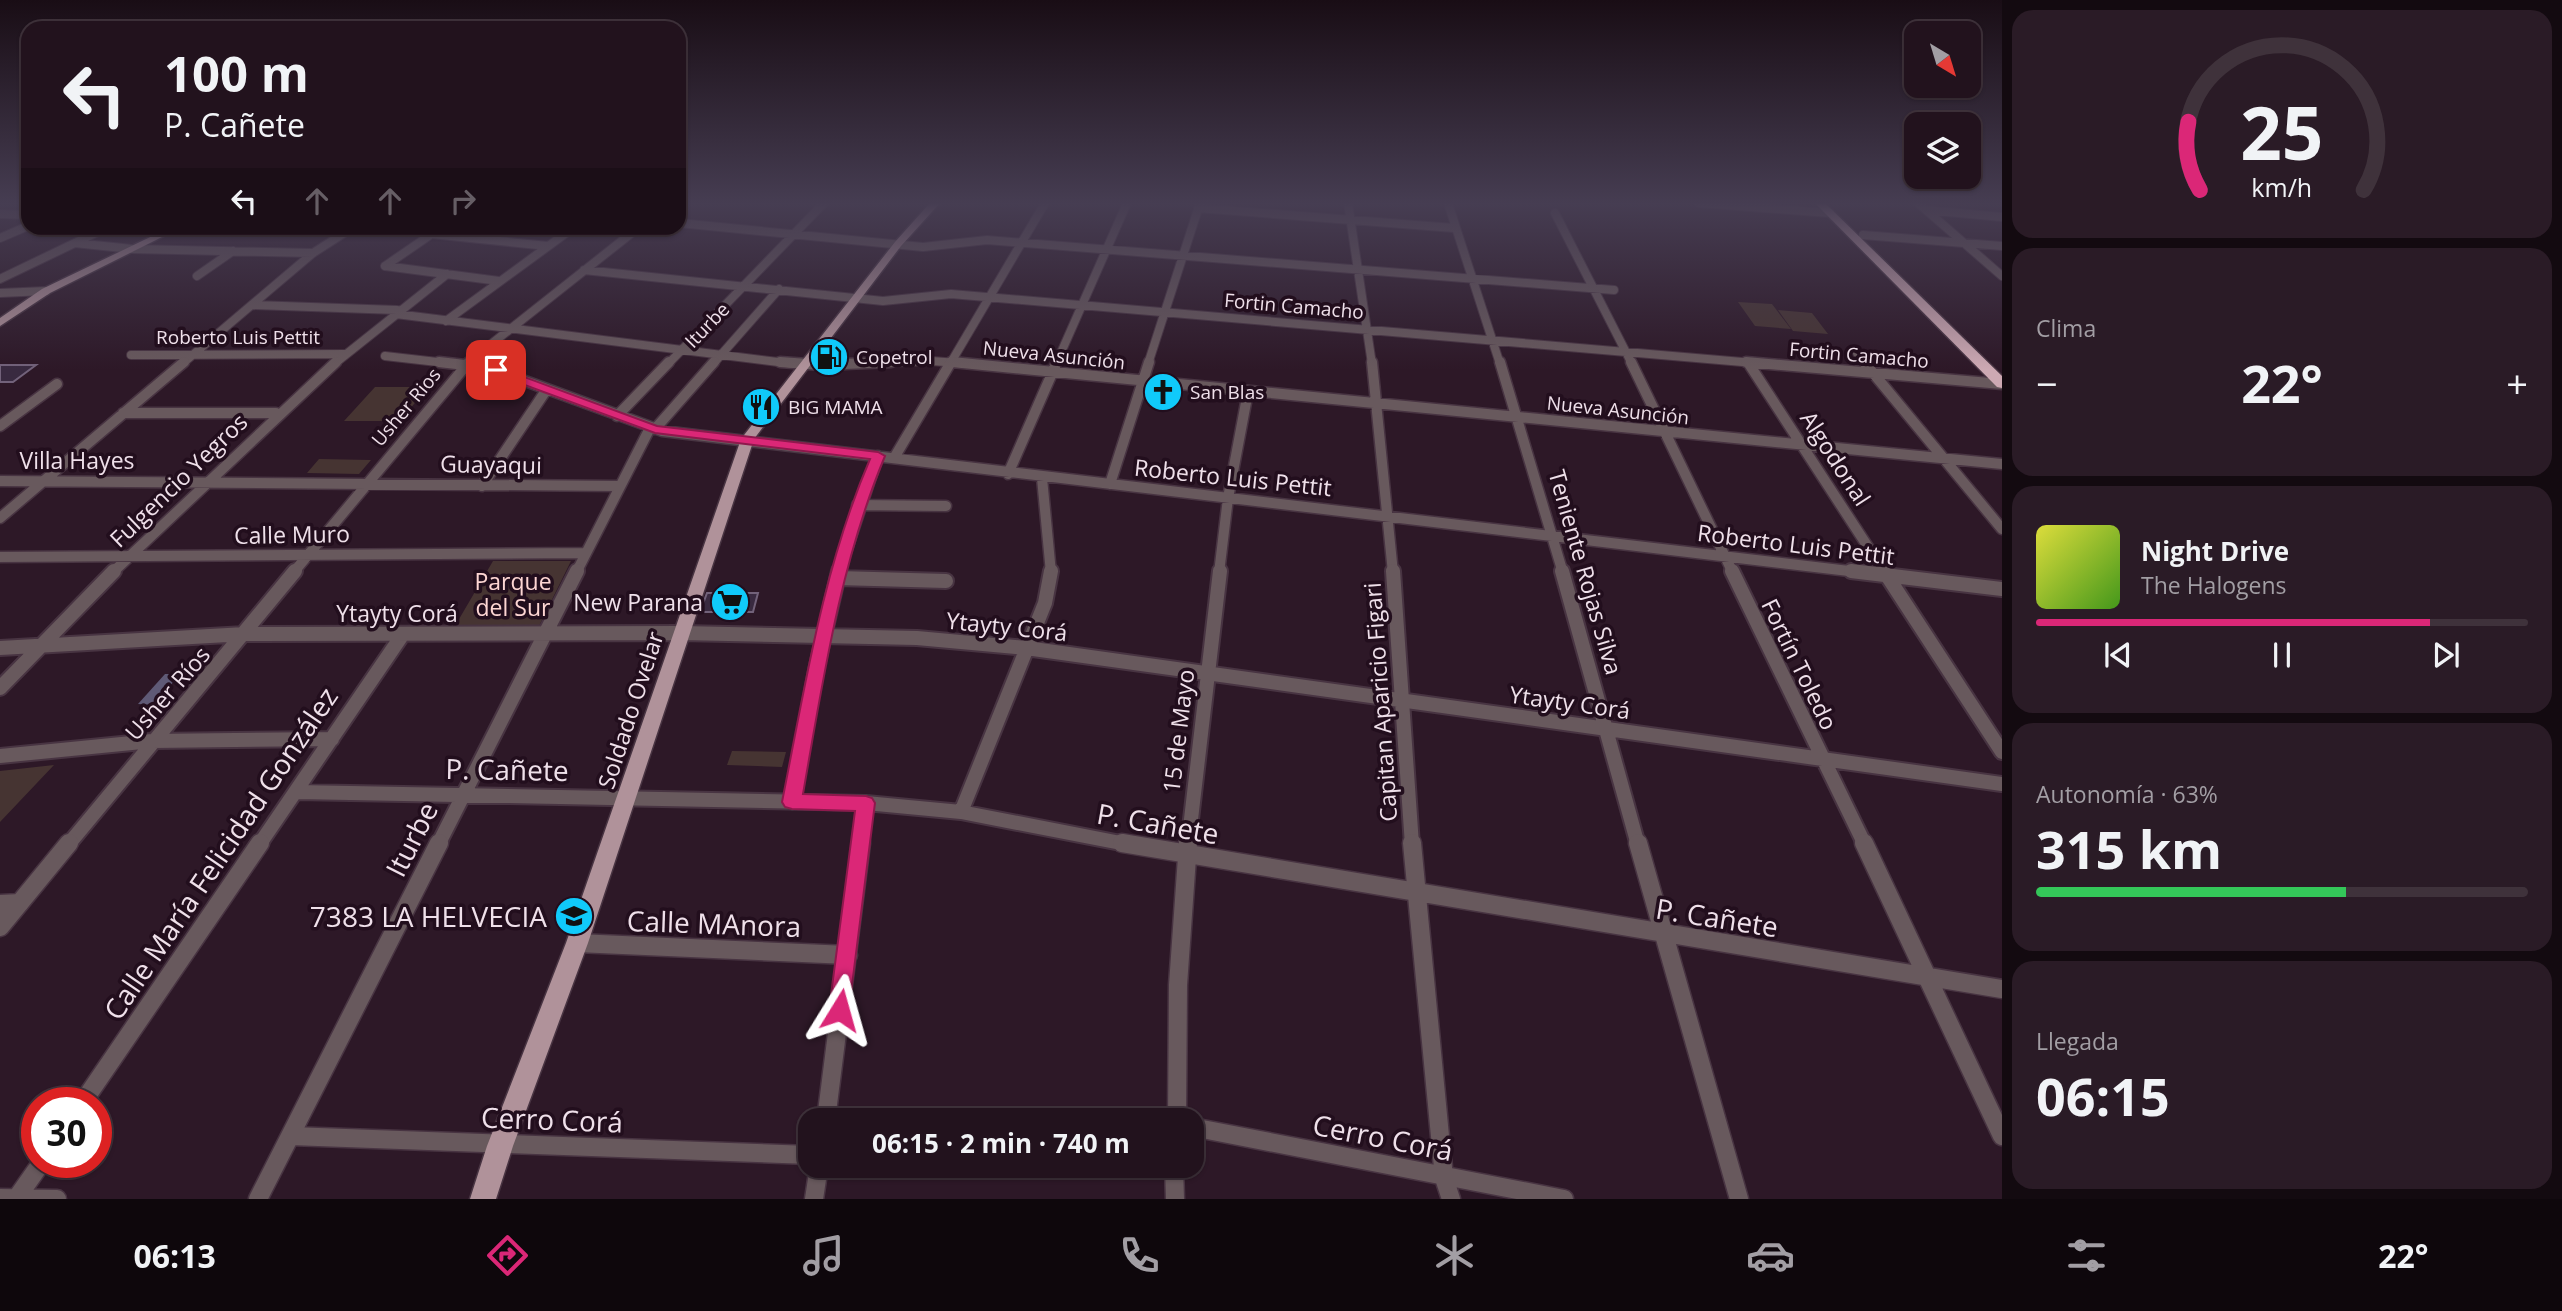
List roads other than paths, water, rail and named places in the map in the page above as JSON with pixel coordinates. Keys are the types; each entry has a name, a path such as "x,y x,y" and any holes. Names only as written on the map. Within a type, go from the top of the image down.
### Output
{"highway":[{"path":"1880,259 2002,384"},
{"path":"1887,259 2002,371"}],"main road":[{"path":"0,323 46,291 110,259"},
{"name":"Soldado Ovelar","path":"483,1199 628,798 748,439 886,259"}],"street":[{"path":"0,279 42,259"},
{"path":"197,276 222,259"},
{"path":"0,518 306,259"},
{"path":"384,266 395,259"},
{"path":"446,321 530,259"},
{"name":"Usher Rios","path":"365,484 467,363 598,259"},
{"name":"Iturbe","path":"617,415 684,350 770,259"},
{"path":"894,458 1012,259"},
{"path":"1008,474 1101,259"},
{"path":"1110,484 1183,259"},
{"path":"1220,259 1614,290"},
{"name":"Capitan Aparicio Figari","path":"1356,259 1368,330 1389,516 1415,891 1444,1178 1451,1199"},
{"name":"Teniente Rojas Silva","path":"1466,259 1518,418 1552,535 1608,729 1662,935 1739,1199"},
{"name":"Fortín Toledo","path":"1577,259 1627,354 1929,978 2002,1136"},
{"path":"1982,259 2002,276"},
{"path":"384,266 499,281"},
{"name":"Fortin Camacho","path":"584,270 883,301 951,294 1627,354 2002,384"},
{"name":"Fulgencio Yegros","path":"0,688 126,558 276,413 396,312 447,274"},
{"name":"Iturbe","path":"258,1199 618,486 652,429 779,289"},
{"path":"0,293 46,291"},
{"name":"Nueva Asunción","path":"252,305 396,312 446,321 803,365 843,366 893,360 951,362 2002,464"},
{"path":"1857,353 2002,529"},
{"name":"Roberto Luis Pettit","path":"131,355 345,354"},
{"name":"Roberto Luis Pettit","path":"385,356 467,363 547,389 652,429 748,439 1008,474 2002,589"},
{"name":"Algodonal","path":"1749,364 2002,752"},
{"path":"0,426 57,384"},
{"path":"482,486 547,389"},
{"name":"15 de Mayo","path":"1177,1108 1178,985 1188,856 1228,498 1248,392"},
{"path":"123,414 276,413"},
{"path":"792,802 822,638 857,505 878,456"},
{"path":"961,812 1052,578 1042,478"},
{"name":"Villa Hayes","path":"0,481 365,484"},
{"name":"Guayaqui","path":"365,484 618,486"},
{"name":"Usher Ríos","path":"0,927 152,741 245,634 365,484"},
{"path":"857,505 946,506"},
{"name":"Calle Muro","path":"0,557 585,553"},
{"path":"838,578 946,581"},
{"name":"Ytayty Corá","path":"0,648 37,648 245,634 681,633 917,638 1026,648 2002,784"},
{"name":"Calle María Felicidad González","path":"93,1087 403,634"},
{"path":"0,756 152,741 332,739"},
{"name":"P. Cañete","path":"297,792 465,793 866,803 961,812 1188,856 2002,989"},
{"path":"827,1108 866,803"},
{"path":"0,904 20,903"},
{"name":"Calle MAnora","path":"577,943 848,954"},
{"name":"Cerro Corá","path":"1204,1129 1444,1178 1564,1199"},
{"name":"Cerro Corá","path":"291,1136 500,1146 798,1155"},
{"path":"11,1198 28,1178"},
{"path":"814,1199 817,1178"},
{"path":"1174,1178 1175,1199"},
{"path":"11,1198 57,1199"}],"place":[{"name":"Copetrol","path":"829,357"},
{"name":"San Blas","path":"1163,392"},
{"name":"BIG MAMA","path":"761,407"},
{"name":"New Parana","path":"730,602"},
{"name":"7383 LA HELVECIA","path":"574,916"}],"park label":[{"name":"Parque del Sur","path":"513,594"}]}
